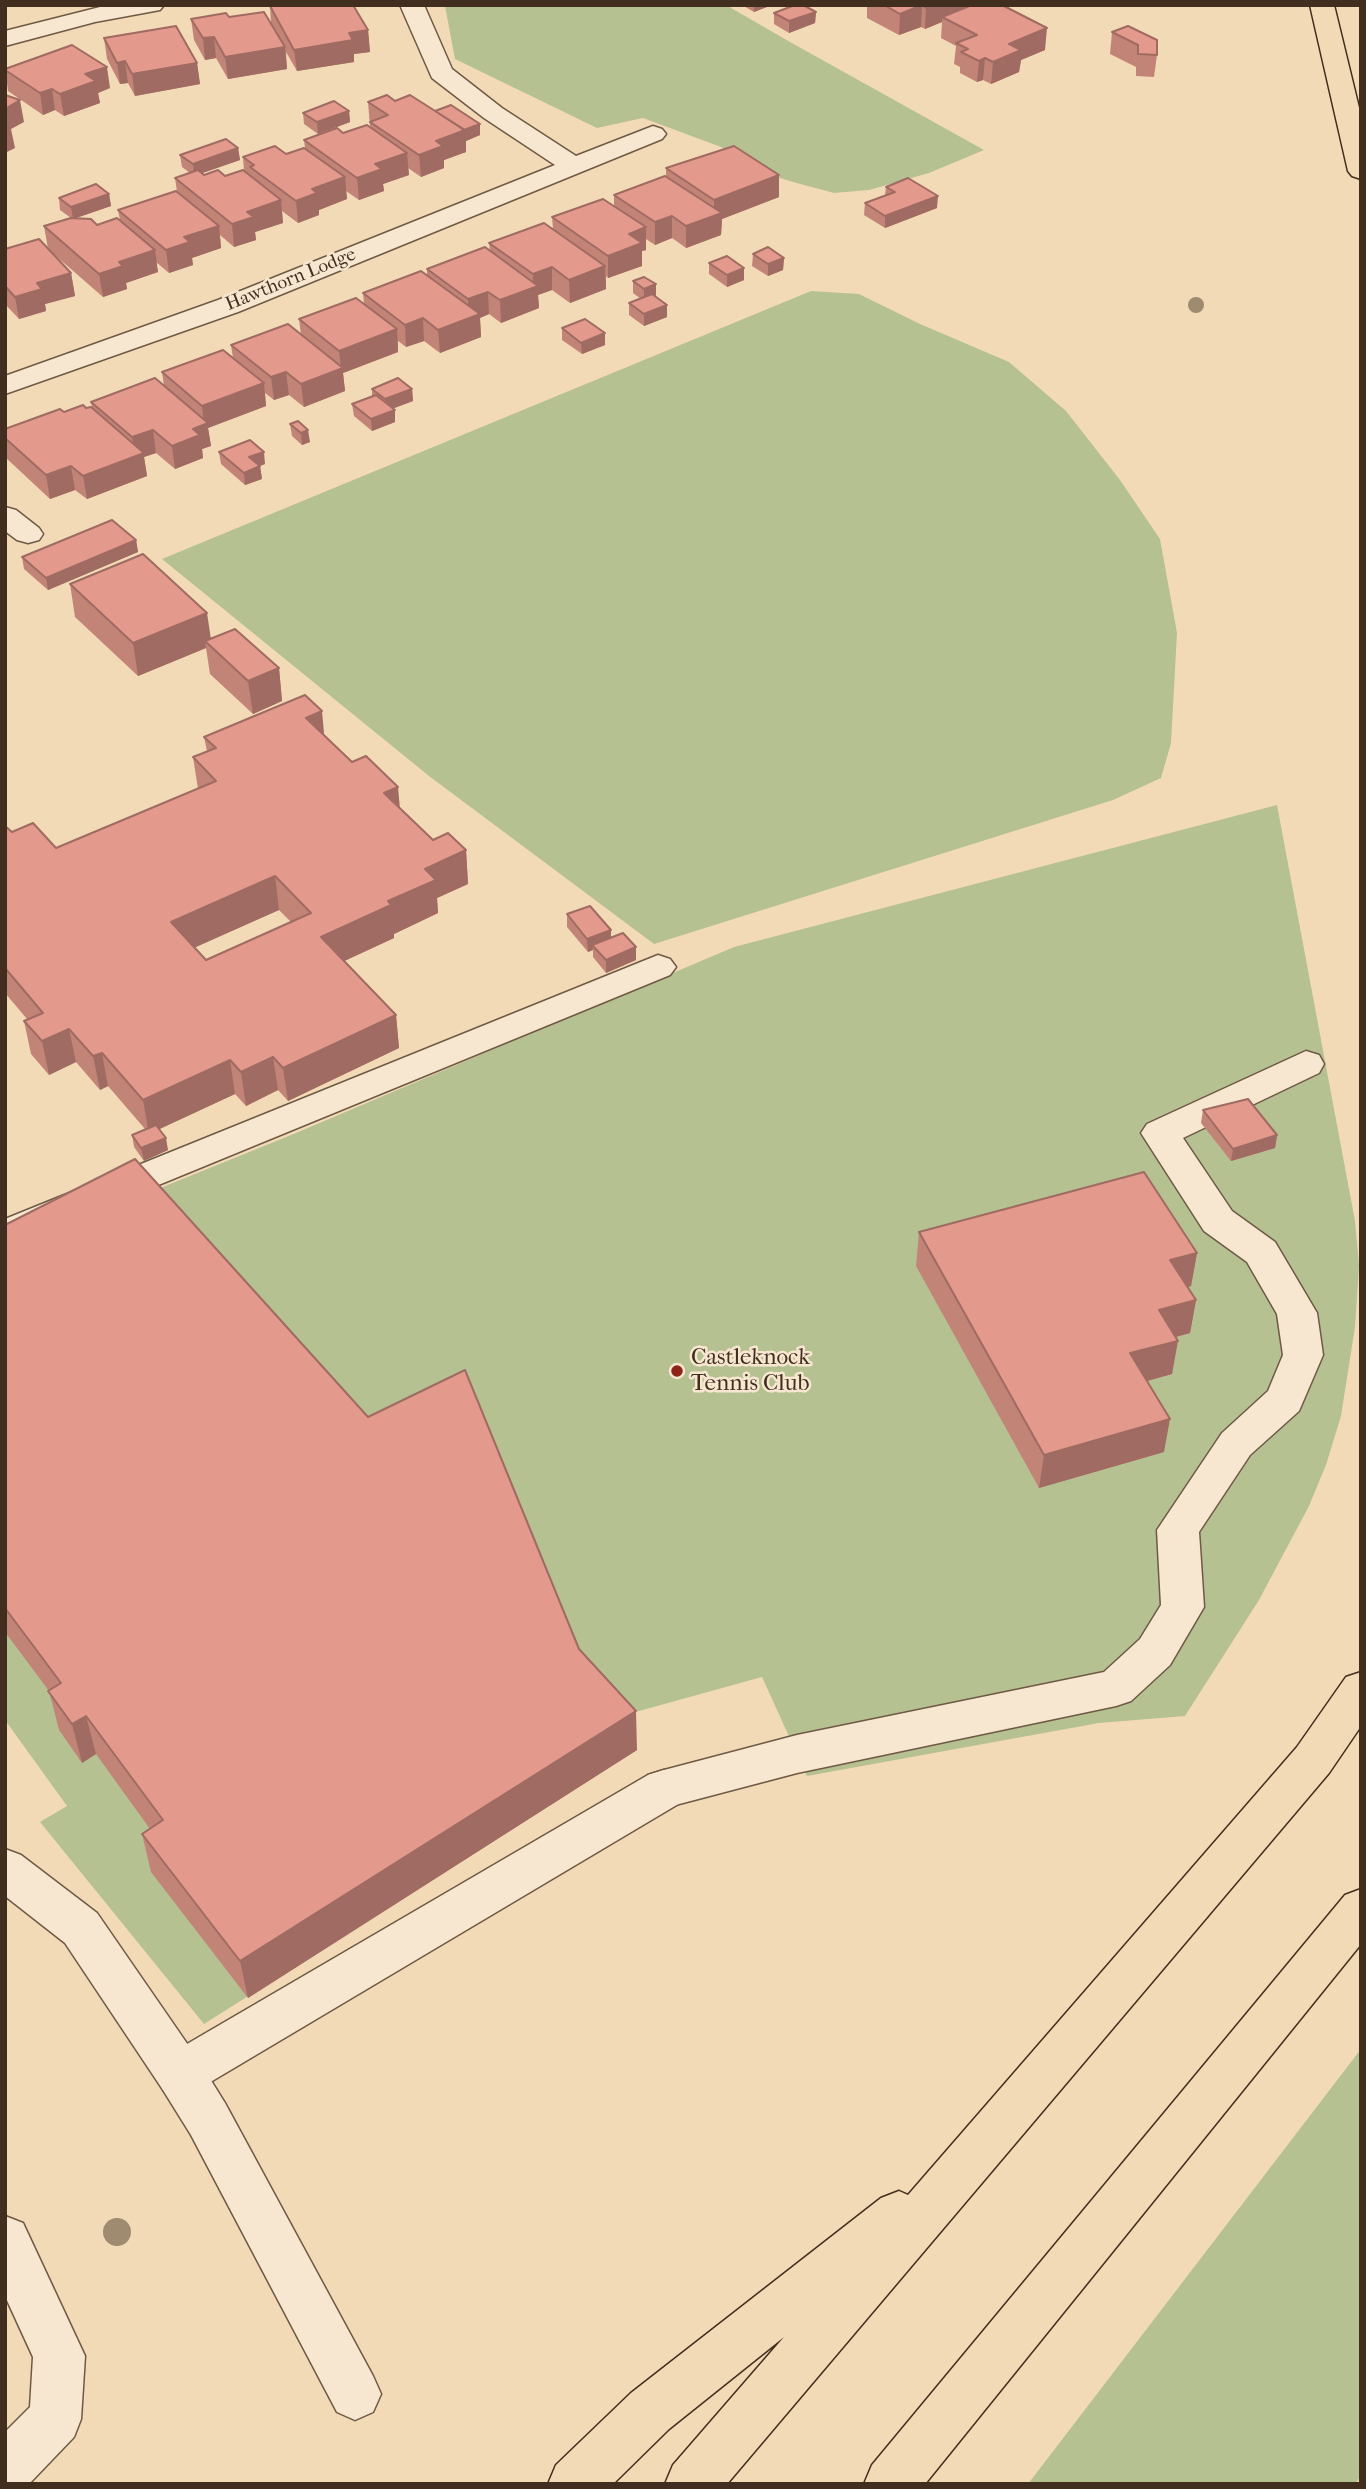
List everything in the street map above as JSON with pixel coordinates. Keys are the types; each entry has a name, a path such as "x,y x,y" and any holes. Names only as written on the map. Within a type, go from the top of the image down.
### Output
{"highway":[{"path":"1322,5 1361,171"},
{"path":"692,2484 1305,1770 1361,1690"},
{"path":"891,2484 1361,1909"},
{"path":"575,2484 650,2411 966,2163"}],"street":[{"path":"5,39 93,15 152,5"},
{"path":"412,5 441,72 493,113 573,165"},
{"name":"Hawthorn Lodge","path":"5,386 228,306 653,134"},
{"path":"5,1234 658,967"},
{"path":"180,2074 664,1789 797,1754 1116,1688 1155,1652 1183,1607 1178,1530 1236,1444 1285,1400 1303,1355 1297,1312 1261,1252 1218,1221 1160,1133 1306,1064"},
{"path":"5,1869 81,1928 180,2074 208,2119 355,2395"},
{"path":"5,2240 59,2356 55,2419 5,2470"}],"green space":[{"path":"726,5 984,150 929,173 869,190 834,193 761,172 721,147 643,118 597,128 455,59 445,6"},
{"path":"811,291 859,294 920,324 1009,362 1066,411 1120,480 1160,539 1177,633 1171,743 1161,778 1113,800 654,944 429,776 162,559"},
{"name":"Castleknock Tennis Club","path":"1277,805 1355,1221 1359,1266 1355,1327 1341,1416 1326,1465 1309,1506 1259,1600 1185,1716 1099,1723 807,1776 762,1677 610,1719 637,1750 204,2024 40,1822 67,1806 5,1720 5,1251 296,1133 734,947"},
{"path":"1361,2049 1361,2474 1356,2484 1028,2484"}],"building":[{"path":"353,5 368,30 349,33 353,40 294,50 270,6"},
{"path":"795,5 803,5 816,12 789,21 774,13"},
{"path":"884,5 922,5 900,14"},
{"path":"972,5 1002,5 1047,28 1009,44 1021,50 993,62 985,58 979,61 961,52 968,49 956,43 977,35 942,17"},
{"path":"264,12 285,47 225,57 214,37 203,38 191,19 226,13 229,17"},
{"path":"176,26 197,63 132,74 125,61 117,63 104,38"},
{"path":"1128,26 1157,40 1157,55 1138,54 1138,45 1112,32"},
{"path":"72,45 107,67 85,74 96,81 60,94 52,89 40,93 5,70 5,69"},
{"path":"5,95 20,100 5,109"},
{"path":"387,95 395,101 410,95 465,130 436,141 443,146 419,155 370,122 388,115 368,102"},
{"path":"334,101 349,111 317,122 303,113"},
{"path":"451,105 480,124 464,130 435,111"},
{"path":"367,125 407,153 375,164 382,169 357,178 304,140 337,128 343,133"},
{"path":"226,139 238,148 193,164 180,155"},
{"path":"275,146 286,154 304,148 345,177 312,189 317,193 296,201 250,167 254,165 243,157"},
{"path":"734,146 779,175 714,200 666,168"},
{"path":"198,170 204,175 218,170 225,176 243,170 281,200 247,212 254,217 232,224 175,178"},
{"path":"665,176 722,213 686,226 672,216 655,222 614,195"},
{"path":"908,178 938,196 885,216 865,203 895,192 886,187"},
{"path":"96,184 109,194 71,207 59,198"},
{"path":"176,191 219,226 184,237 190,242 166,250 118,210"},
{"path":"603,199 646,227 629,234 642,243 608,256 552,217"},
{"path":"71,218 91,219 97,225 117,218 155,250 119,262 123,266 99,274 44,226"},
{"path":"544,223 605,266 569,280 552,267 533,274 489,243"},
{"path":"39,239 71,273 37,283 42,289 15,297 5,286 5,249"},
{"path":"485,247 538,286 500,300 488,292 468,299 427,269"},
{"path":"768,247 784,258 768,264 753,254"},
{"path":"727,256 744,268 727,275 709,263"},
{"path":"421,271 480,314 438,330 423,318 405,325 363,293"},
{"path":"644,277 656,284 644,289 633,281"},
{"path":"652,294 667,305 644,314 629,303"},
{"path":"356,298 397,329 339,351 299,319"},
{"path":"585,319 605,333 581,343 562,328"},
{"path":"288,324 343,368 301,384 286,372 271,377 231,345"},
{"path":"223,350 264,383 202,406 162,372"},
{"path":"155,378 208,423 193,429 200,435 172,446 153,430 132,437 91,402"},
{"path":"398,378 412,389 385,399 372,389"},
{"path":"376,395 395,410 371,419 352,404"},
{"path":"83,405 86,408 91,407 144,453 83,476 71,466 46,475 5,438 5,429 60,409 64,412"},
{"path":"298,421 308,430 301,433 290,424"},
{"path":"250,440 264,452 249,457 260,466 244,473 219,452"},
{"path":"112,520 136,540 46,578 22,557"},
{"path":"143,554 207,613 133,643 70,584"},
{"path":"235,629 279,668 248,681 205,641"},
{"path":"305,695 322,711 306,718 352,762 366,756 398,787 384,793 433,840 448,833 466,850 425,869 436,880 388,901 391,905 321,937 396,1015 283,1068 273,1057 241,1072 230,1060 143,1100 102,1053 93,1056 69,1029 42,1041 24,1021 43,1013 5,968 5,826 12,832 33,823 56,848 216,781 193,757 216,748 204,737","holes":["275,876 311,913 206,960 171,922"]},
{"path":"590,906 611,930 587,939 567,914"},
{"path":"623,933 636,947 606,960 592,945"},
{"path":"1248,1099 1277,1135 1233,1149 1203,1110"},
{"path":"156,1125 166,1138 141,1148 132,1135"},
{"path":"135,1159 368,1417 465,1370 579,1649 636,1711 240,1961 142,1834 163,1820 86,1716 72,1724 48,1691 61,1683 5,1608 5,1225"},
{"path":"1144,1172 1197,1253 1170,1260 1196,1300 1159,1310 1178,1341 1130,1353 1170,1419 1044,1455 919,1232"}],"place":[{"name":"Castleknock Tennis Club","path":"677,1371"}]}
